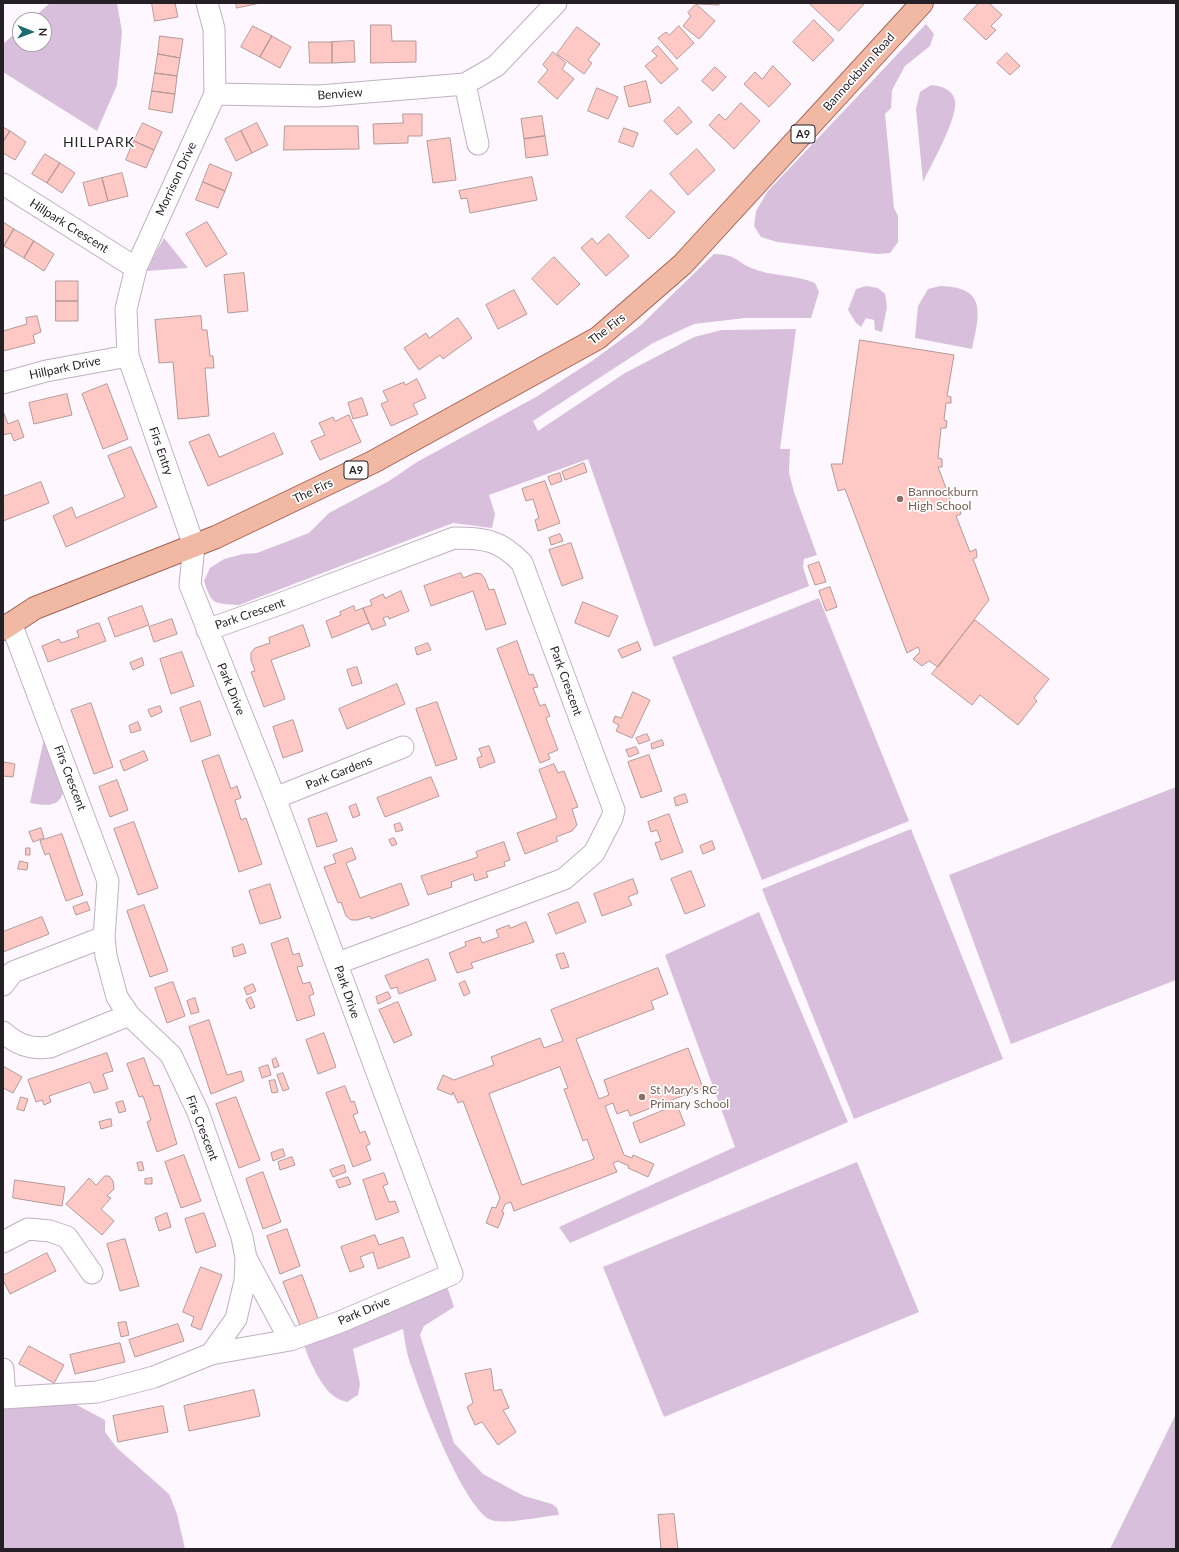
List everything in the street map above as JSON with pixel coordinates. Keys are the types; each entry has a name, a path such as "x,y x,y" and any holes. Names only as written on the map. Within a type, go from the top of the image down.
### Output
{"main road":[{"name":"Bannockburn Road","path":"683,264 922,3"},
{"name":"The Firs","path":"7,626 35,608 194,546 373,462 598,338 683,264"}],"street":[{"name":"Morrison Drive","path":"128,356 126,309 136,268 215,94 214,29 207,3"},
{"name":"Benview","path":"215,94 319,96 465,84 496,66 550,5"},
{"path":"465,84 478,144"},
{"name":"Hillpark Crescent","path":"3,184 136,268"},
{"name":"Firs Entry","path":"128,356 194,546"},
{"name":"Hillpark Drive","path":"3,383 46,371 128,356"},
{"name":"Park Crescent","path":"207,630 454,538 468,538 495,542 509,549 522,563 614,810 612,818 594,853 564,879 338,963"},
{"name":"Park Drive","path":"194,546 190,585 275,798 338,963 452,1274 340,1322 290,1340"},
{"name":"Firs Crescent","path":"7,626 108,881 104,937 110,973 117,997 129,1015 171,1055 198,1112 242,1237 246,1258 245,1282 236,1319 211,1354"},
{"name":"Park Gardens","path":"275,798 403,747"},
{"path":"3,985 13,972 104,937"},
{"path":"3,1032 25,1047 38,1049 50,1047 129,1015"},
{"path":"3,1242 28,1229 50,1231 68,1237 92,1273"},
{"name":"Firs Crescent","path":"246,1258 290,1340"},
{"path":"3,1369 4,1398 97,1392 154,1377 211,1354 290,1340"}],"shaded area":[{"path":"50,3 117,3 122,32 117,85 97,131 3,72 3,44 12,36 12,52 52,52 52,12 40,12"},
{"path":"926,24 934,34 930,46 905,66 892,90 891,108 885,114 894,208 898,216 898,242 890,253 877,254 777,242 761,237 754,226 756,211 768,191"},
{"path":"931,85 942,87 952,94 955,101 955,109 948,130 923,182 916,109 920,92"},
{"path":"164,238 188,268 147,271"},
{"path":"714,254 727,255 759,271 800,278 815,283 819,292 811,318 745,318 694,324 653,343 533,421 538,431 625,373 694,337 722,330 796,329 780,449 790,449 789,473 794,492 817,555 804,559 803,567 809,586 654,647 588,459 489,495 495,514 492,528 453,523 239,605 215,602 209,595 204,581 210,568 224,559 243,554 257,553 309,533 329,513 389,481 417,462 536,397 592,361 641,325"},
{"path":"866,286 878,288 885,294 887,307 882,332 875,330 874,320 866,318 861,327 856,323 848,310 856,289"},
{"path":"940,286 966,291 973,297 977,304 977,324 972,349 915,338 918,306 928,289"},
{"path":"819,598 909,821 762,880 672,657"},
{"path":"45,734 64,787 63,794 57,802 42,805 30,803"},
{"path":"1176,787 1176,980 1011,1044 949,875"},
{"path":"911,829 1003,1059 854,1119 762,889"},
{"path":"759,912 848,1122 570,1243 559,1227 735,1147 665,955"},
{"path":"857,1162 919,1312 664,1417 603,1267"},
{"path":"447,1286 454,1307 424,1326 420,1335 454,1443 483,1474 524,1496 552,1504 557,1508 559,1515 513,1521 495,1521 489,1519 479,1510 467,1494 444,1450 410,1363 403,1329 353,1349 360,1384 358,1395 347,1402 336,1398 330,1393 320,1380 308,1356 303,1342"},
{"path":"73,1403 105,1420 105,1432 117,1448 169,1494 177,1514 185,1549 3,1549 3,1406"},
{"path":"1176,1414 1176,1549 1110,1549"}],"building":[{"path":"152,3 175,3 178,17 155,21"},
{"path":"236,3 260,3 237,8"},
{"path":"719,3 719,5 697,4"},
{"path":"809,3 865,3 839,31"},
{"path":"979,3 989,3 1002,15 991,26 996,30 986,40 964,19"},
{"path":"696,4 715,21 699,39 683,26 691,16 688,13"},
{"path":"814,20 834,40 813,61 793,42"},
{"path":"371,25 391,25 392,41 416,41 416,62 371,63"},
{"path":"253,26 272,36 260,57 241,47"},
{"path":"679,26 694,43 677,59 658,38 666,32 669,35"},
{"path":"577,27 600,44 588,60 592,63 584,74 557,54"},
{"path":"160,36 183,39 180,58 158,54"},
{"path":"272,36 291,47 280,68 260,57"},
{"path":"354,41 355,62 332,63 332,42"},
{"path":"309,42 332,42 332,63 310,63"},
{"path":"658,46 678,69 661,84 645,66 657,56 652,51"},
{"path":"553,52 566,63 562,69 574,79 557,99 538,82 548,70 543,65"},
{"path":"1007,53 1020,66 1010,75 997,63"},
{"path":"158,54 180,58 177,76 155,73"},
{"path":"773,66 791,84 769,107 744,84 755,72 762,79"},
{"path":"715,67 726,77 713,91 702,81"},
{"path":"155,73 177,76 175,94 152,91"},
{"path":"646,81 651,102 629,107 624,87"},
{"path":"597,88 618,97 608,119 588,111"},
{"path":"152,91 175,94 172,113 149,109"},
{"path":"741,103 760,121 734,149 709,125 719,114 725,120"},
{"path":"679,107 692,122 677,135 664,121"},
{"path":"403,114 422,114 422,136 408,136 408,143 374,144 373,124 403,123"},
{"path":"542,116 545,136 524,139 521,119"},
{"path":"143,123 162,132 154,150 134,141"},
{"path":"257,123 268,145 252,153 241,131"},
{"path":"285,126 358,126 359,149 284,150"},
{"path":"3,127 10,131 3,142"},
{"path":"624,128 638,133 633,147 619,142"},
{"path":"10,131 26,142 15,160 3,153 3,142"},
{"path":"241,131 252,153 236,161 225,139"},
{"path":"545,136 548,155 526,158 524,139"},
{"path":"450,138 456,180 433,183 427,141"},
{"path":"134,141 154,150 146,168 126,160"},
{"path":"697,149 715,170 688,195 670,174"},
{"path":"45,154 60,163 47,183 32,174"},
{"path":"60,163 75,173 62,193 47,183"},
{"path":"210,164 232,173 225,191 203,182"},
{"path":"122,173 128,196 108,201 102,178"},
{"path":"532,177 537,200 470,213 467,198 461,199 459,191"},
{"path":"102,178 108,201 89,206 83,183"},
{"path":"203,182 225,191 218,208 196,200"},
{"path":"651,190 675,212 649,239 626,217"},
{"path":"3,222 14,229 4,246 3,245"},
{"path":"207,222 227,254 206,267 186,234"},
{"path":"14,229 34,241 24,258 4,246"},
{"path":"609,234 629,256 606,276 581,248 592,238 597,244"},
{"path":"34,241 54,254 44,271 24,258"},
{"path":"554,257 580,284 557,305 532,279"},
{"path":"244,273 248,311 228,313 224,275"},
{"path":"56,281 78,281 78,301 56,301"},
{"path":"514,290 527,314 498,329 486,305"},
{"path":"56,301 78,301 78,321 56,321"},
{"path":"37,316 41,332 33,335 35,343 3,351 3,331 27,324 26,318"},
{"path":"201,316 202,330 207,330 210,356 213,356 214,368 205,368 209,416 178,419 173,362 159,363 155,320"},
{"path":"458,318 472,338 443,359 440,355 419,370 404,348 426,333 429,338"},
{"name":"Bannockburn High School","path":"860,340 954,355 947,396 951,397 951,403 946,403 944,420 947,421 946,428 941,428 938,458 942,459 942,467 938,467 954,509 959,507 961,514 956,516 970,552 976,549 977,557 973,559 989,600 938,667 929,661 922,666 913,659 920,652 918,647 907,653 845,489 838,491 831,464 842,464"},
{"path":"417,379 426,398 413,404 418,414 391,426 381,404 388,401 383,391 404,382 405,385"},
{"path":"107,384 128,439 103,449 82,394"},
{"path":"67,394 72,415 34,424 29,403"},
{"path":"362,398 368,415 353,419 348,403"},
{"path":"3,411 8,424 18,420 24,437 14,441 11,433 3,435"},
{"path":"349,415 361,442 320,460 311,441 325,435 319,423 333,417 335,421"},
{"path":"274,433 283,454 208,486 189,442 209,434 219,457"},
{"path":"131,447 157,507 66,547 53,516 72,507 76,518 125,497 108,456"},
{"path":"584,463 587,472 565,480 562,472"},
{"path":"560,473 562,481 551,485 548,477"},
{"path":"545,481 560,523 538,531 535,520 539,518 533,499 526,501 522,489"},
{"path":"41,482 49,503 3,521 3,497"},
{"path":"560,534 563,541 551,545 549,538"},
{"path":"571,543 583,578 562,586 549,550"},
{"path":"819,562 826,582 815,585 808,566"},
{"path":"461,573 463,578 476,573 481,574 485,579 489,590 494,589 506,624 486,630 473,591 431,606 424,586"},
{"path":"830,587 837,607 826,611 819,591"},
{"path":"401,591 409,611 389,619 388,616 383,618 386,625 372,630 363,608 372,605 370,600 383,594 385,598"},
{"path":"583,602 618,616 609,637 575,623"},
{"path":"142,606 149,625 115,637 108,618"},
{"path":"354,606 355,611 363,608 369,623 332,638 326,621 341,615 340,612"},
{"path":"172,619 177,634 154,642 149,627"},
{"path":"975,620 1049,679 1034,698 1037,701 1018,725 980,695 972,705 932,674"},
{"path":"99,623 106,641 48,662 42,646 59,639 61,643 79,637 77,631"},
{"path":"303,625 310,646 271,660 285,699 264,707 251,672 255,671 251,660 251,653 255,648 270,643 269,638"},
{"path":"517,641 529,675 533,674 538,687 533,688 540,706 545,704 550,716 546,718 558,750 548,754 550,759 540,763 497,649"},
{"path":"638,642 641,650 622,658 618,650"},
{"path":"428,643 431,650 417,655 415,648"},
{"path":"182,652 194,686 171,694 160,659"},
{"path":"142,658 144,665 133,670 130,663"},
{"path":"357,667 362,683 352,686 347,670"},
{"path":"397,684 405,704 347,729 339,709"},
{"path":"633,692 650,700 632,738 616,731 619,725 613,722 615,716 621,718"},
{"path":"200,701 211,735 191,742 180,708"},
{"path":"437,702 457,759 436,766 416,709"},
{"path":"91,703 113,767 94,774 71,710"},
{"path":"160,706 162,712 151,717 148,710"},
{"path":"293,720 303,751 283,758 273,727"},
{"path":"138,722 141,730 131,733 129,726"},
{"path":"647,734 650,740 639,744 636,738"},
{"path":"662,740 664,745 652,749 651,744"},
{"path":"489,746 495,762 480,768 477,758 482,756 479,749"},
{"path":"636,747 639,753 629,757 626,750"},
{"path":"144,751 148,760 124,771 120,761"},
{"path":"219,755 231,789 237,786 241,798 235,800 241,820 246,818 262,864 239,872 202,761"},
{"path":"649,755 662,791 641,798 628,762"},
{"path":"4,762 15,764 13,777 3,776"},
{"path":"554,764 558,773 564,771 578,807 572,809 577,825 572,831 556,837 558,841 525,854 517,833 557,818 539,770"},
{"path":"431,777 439,796 385,817 377,798"},
{"path":"117,780 128,810 110,817 99,787"},
{"path":"685,794 688,802 676,806 674,798"},
{"path":"356,804 360,815 353,818 349,807"},
{"path":"327,813 337,841 317,847 308,819"},
{"path":"669,814 683,852 661,860 655,843 661,841 657,830 651,832 648,822"},
{"path":"134,822 158,888 138,895 114,829"},
{"path":"400,823 403,830 396,832 394,825"},
{"path":"41,828 44,838 33,842 29,832"},
{"path":"62,834 83,895 66,901 49,853 45,855 40,841"},
{"path":"394,838 397,844 392,846 389,840"},
{"path":"712,841 715,849 703,854 700,846"},
{"path":"504,842 510,860 504,862 505,866 486,872 488,877 475,881 473,874 451,882 452,887 428,895 421,876 478,857 476,852"},
{"path":"26,848 30,848 30,855 26,855"},
{"path":"352,848 356,859 346,863 360,898 401,883 409,905 371,919 370,916 358,920 351,920 346,916 341,902 338,903 324,867 336,863 333,855"},
{"path":"20,861 28,863 27,870 18,869"},
{"path":"691,871 705,906 685,914 671,879"},
{"path":"633,879 638,893 628,897 632,905 602,916 594,894"},
{"path":"270,884 281,918 260,924 249,891"},
{"path":"87,902 90,910 76,915 73,907"},
{"path":"578,902 586,922 556,934 548,914"},
{"path":"144,905 168,971 150,977 127,911"},
{"path":"42,917 49,934 3,952 3,932"},
{"path":"526,922 534,942 471,963 473,968 457,973 449,953 466,946 465,942 480,937 482,943 499,937 496,930 509,925 510,928"},
{"path":"288,938 293,955 299,953 303,966 297,967 303,984 310,982 314,994 309,996 315,1015 297,1021 271,944"},
{"path":"243,944 246,953 234,957 232,948"},
{"path":"564,953 569,967 561,969 556,955"},
{"path":"428,959 436,980 399,994 397,987 391,989 385,976"},
{"name":"St Mary's RC Primary School","path":"658,968 668,994 651,1001 654,1009 576,1039 599,1099 609,1095 604,1080 688,1048 703,1088 630,1116 628,1110 617,1114 613,1103 605,1106 624,1155 632,1158 633,1155 654,1164 648,1177 628,1168 629,1166 618,1161 613,1163 617,1172 514,1211 511,1202 505,1204 502,1212 504,1213 498,1228 486,1223 492,1207 496,1208 500,1198 463,1101 458,1103 453,1092 452,1095 437,1089 443,1075 454,1080 494,1065 491,1057 540,1038 544,1048 563,1041 551,1010","holes":["560,1067 568,1088 564,1089 583,1141 587,1139 594,1159 522,1185 489,1094"]},
{"path":"465,981 470,993 464,996 459,984"},
{"path":"173,982 185,1016 167,1023 155,988"},
{"path":"253,984 256,991 247,995 244,988"},
{"path":"388,992 391,998 378,1004 376,997"},
{"path":"251,997 255,1007 250,1009 246,1000"},
{"path":"195,998 199,1012 191,1014 187,1001"},
{"path":"398,1002 412,1035 394,1043 379,1010"},
{"path":"209,1020 227,1075 241,1071 244,1081 211,1094 189,1027"},
{"path":"324,1033 336,1067 318,1074 306,1040"},
{"path":"107,1053 113,1071 103,1074 108,1089 94,1093 90,1082 49,1096 51,1102 44,1105 42,1100 36,1102 28,1080"},
{"path":"144,1058 154,1086 159,1085 177,1144 157,1152 147,1122 151,1120 143,1096 139,1097 127,1064"},
{"path":"276,1058 279,1066 274,1068 272,1060"},
{"path":"268,1065 271,1075 262,1078 259,1068"},
{"path":"3,1066 22,1077 13,1093 3,1088"},
{"path":"283,1073 289,1089 283,1091 277,1075"},
{"path":"275,1080 278,1092 272,1093 269,1081"},
{"path":"345,1086 351,1102 354,1101 358,1113 353,1115 360,1133 365,1131 370,1144 366,1146 371,1160 353,1167 326,1093"},
{"path":"21,1097 28,1099 24,1111 17,1109"},
{"path":"236,1097 260,1160 239,1168 216,1104"},
{"path":"123,1101 126,1111 119,1113 116,1103"},
{"path":"677,1105 685,1125 640,1143 633,1123"},
{"path":"111,1119 112,1126 101,1129 99,1122"},
{"path":"283,1149 285,1156 273,1161 271,1153"},
{"path":"184,1155 201,1201 181,1208 165,1162"},
{"path":"292,1157 295,1165 280,1170 278,1162"},
{"path":"142,1162 144,1170 139,1171 137,1163"},
{"path":"344,1165 346,1172 333,1177 330,1170"},
{"path":"263,1172 281,1222 263,1229 246,1179"},
{"path":"384,1173 388,1184 383,1186 389,1202 395,1201 399,1212 376,1220 363,1180"},
{"path":"105,1176 109,1176 113,1181 114,1189 107,1196 111,1198 101,1209 114,1221 102,1235 66,1204 89,1178 96,1185"},
{"path":"348,1177 351,1184 339,1188 336,1181"},
{"path":"152,1178 152,1184 145,1184 145,1179"},
{"path":"15,1180 65,1187 62,1206 13,1198"},
{"path":"167,1213 171,1227 159,1231 155,1218"},
{"path":"204,1213 216,1246 196,1253 185,1219"},
{"path":"287,1229 300,1266 280,1274 267,1236"},
{"path":"375,1235 379,1245 403,1237 410,1257 378,1269 373,1252 360,1257 364,1267 350,1272 341,1247"},
{"path":"125,1239 139,1286 120,1291 107,1244"},
{"path":"47,1253 56,1271 10,1294 3,1280 3,1276"},
{"path":"201,1267 222,1275 201,1330 191,1326 194,1317 183,1312"},
{"path":"302,1275 319,1321 301,1328 283,1282"},
{"path":"126,1322 129,1335 121,1337 118,1323"},
{"path":"178,1324 184,1341 135,1357 129,1340"},
{"path":"120,1343 125,1362 75,1374 70,1355"},
{"path":"29,1346 64,1365 54,1383 19,1364"},
{"path":"491,1369 494,1391 501,1389 509,1408 503,1410 516,1432 498,1445 482,1422 475,1425 467,1407 473,1403 465,1374"},
{"path":"254,1390 260,1416 189,1431 184,1406"},
{"path":"163,1406 168,1432 118,1442 113,1416"},
{"path":"674,1514 678,1549 661,1549 658,1515"}],"place":[{"name":"Bannockburn High School","path":"900,499"},
{"name":"St Mary's RC Primary School","path":"642,1097"}],"district":[{"name":"HILLPARK","path":"99,142"}]}
